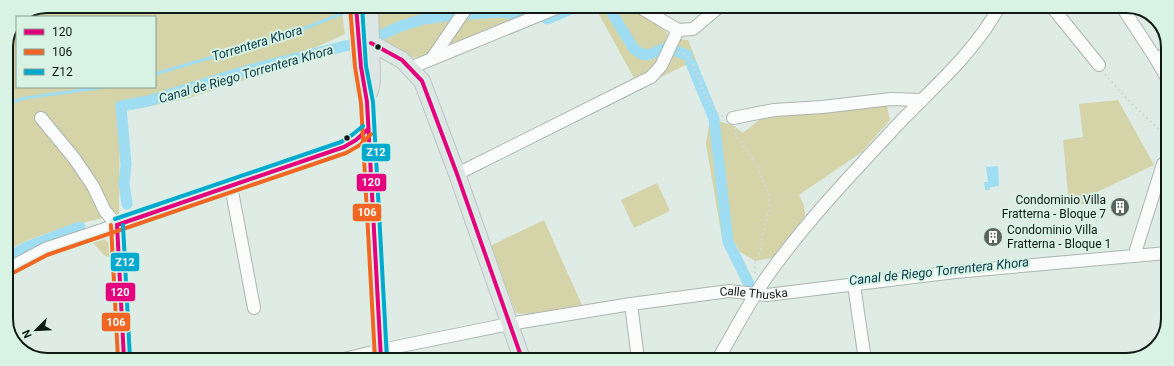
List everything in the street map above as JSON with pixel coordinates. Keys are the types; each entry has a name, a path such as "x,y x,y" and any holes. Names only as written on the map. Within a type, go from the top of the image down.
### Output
{"main road":[{"path":"362,14 371,43 372,81 367,102 367,130 370,152 381,353"},
{"path":"362,14 362,83 367,102"},
{"path":"371,43 402,60 422,81 520,353"},
{"path":"124,353 117,225 344,147 356,140 367,130"}],"street":[{"path":"433,58 463,13"},
{"path":"410,68 544,13"},
{"path":"650,13 678,30 693,29 712,13"},
{"path":"722,353 756,293 801,231 879,144 947,75 991,23 997,13"},
{"path":"1057,13 1099,65"},
{"path":"1126,13 1161,62"},
{"path":"456,174 650,77 661,66 678,30"},
{"path":"733,118 774,110 822,107 891,99 922,100"},
{"path":"13,266 45,250 117,225 105,211 93,186 74,158 42,118"},
{"path":"1134,256 1161,170"},
{"path":"231,186 254,308"},
{"name":"Calle Thuska","path":"385,353 509,324 631,304 729,291 767,295 955,272 1161,254"},
{"path":"854,284 864,353"},
{"path":"631,304 637,353"}],"path":[{"path":"668,51 676,51 687,55 711,104 719,115 733,118 736,135 757,166 768,193 770,207 762,237 761,250 755,261 755,275 766,279"},
{"path":"1099,65 1127,99 1161,131"}],"green space":[{"path":"47,13 342,13 345,34 245,80 186,99 120,112 119,214 47,233 13,247 13,47 16,34 16,88 156,88 156,16 34,16"},
{"path":"375,13 456,13 432,52 420,57 406,58 375,41"},
{"path":"468,13 534,13 447,47"},
{"path":"598,13 638,13 656,23 668,34 658,62 649,72 635,80"},
{"path":"679,39 688,40 696,60 659,78 671,61"},
{"path":"1118,100 1154,165 1097,192 1098,203 1069,205 1063,140 1083,137 1079,104"},
{"path":"887,106 890,120 862,152 799,195 804,205 805,216 772,258 755,261 740,252 732,239 722,238 706,144 710,118 734,126 743,133 764,116"},
{"path":"657,183 670,211 634,228 621,200"},
{"path":"544,220 582,305 528,314 516,313 490,246"},
{"path":"97,239 104,239 108,243 110,258 104,255 92,242"}],"water":[{"path":"998,166 999,186 990,187 990,190 985,190 984,182 988,182 986,167"}],"waterway":[{"name":"Torrentera Khora","path":"156,74 288,35 343,13"},
{"name":"Canal de Riego Torrentera Khora","path":"470,14 485,13"},
{"name":"Canal de Riego Torrentera Khora","path":"507,13 522,15"},
{"name":"Canal de Riego Torrentera Khora","path":"547,19 562,13"},
{"name":"Canal de Riego Torrentera Khora","path":"612,13 634,49 642,54 648,55 665,48"},
{"name":"Canal de Riego Torrentera Khora","path":"381,35 401,26 424,19 452,15"},
{"name":"Canal de Riego Torrentera Khora","path":"127,204 124,184 126,165 121,106 148,101 249,70 349,45"},
{"name":"Canal de Riego Torrentera Khora","path":"673,50 687,55"},
{"name":"Canal de Riego Torrentera Khora","path":"691,63 714,119 728,242 749,284"},
{"name":"Torrentera Khora","path":"13,102 25,98 97,88"},
{"name":"Canal de Riego Torrentera Khora","path":"13,254 27,247 80,227"}],"transit line":[{"name":"106","path":"351,13 355,67 361,103 375,353"},
{"name":"120","path":"357,13 361,67 367,102 381,353"},
{"name":"Z12","path":"362,13 366,66 373,102 387,353"},
{"name":"120","path":"371,43 402,60 422,81 457,174 520,353"},
{"name":"Z12","path":"115,219 341,142 363,126"},
{"name":"120","path":"117,225 344,147 356,140 367,130"},
{"name":"106","path":"13,273 47,255 346,153 360,145 371,134"},
{"name":"106","path":"111,225 118,353"},
{"name":"120","path":"117,225 124,353"},
{"name":"Z12","path":"123,225 130,353"}],"place":[{"name":"Condominio Villa Fratterna - Bloque 7","path":"1120,207"},
{"name":"Condominio Villa Fratterna - Bloque 1","path":"993,237"}]}
